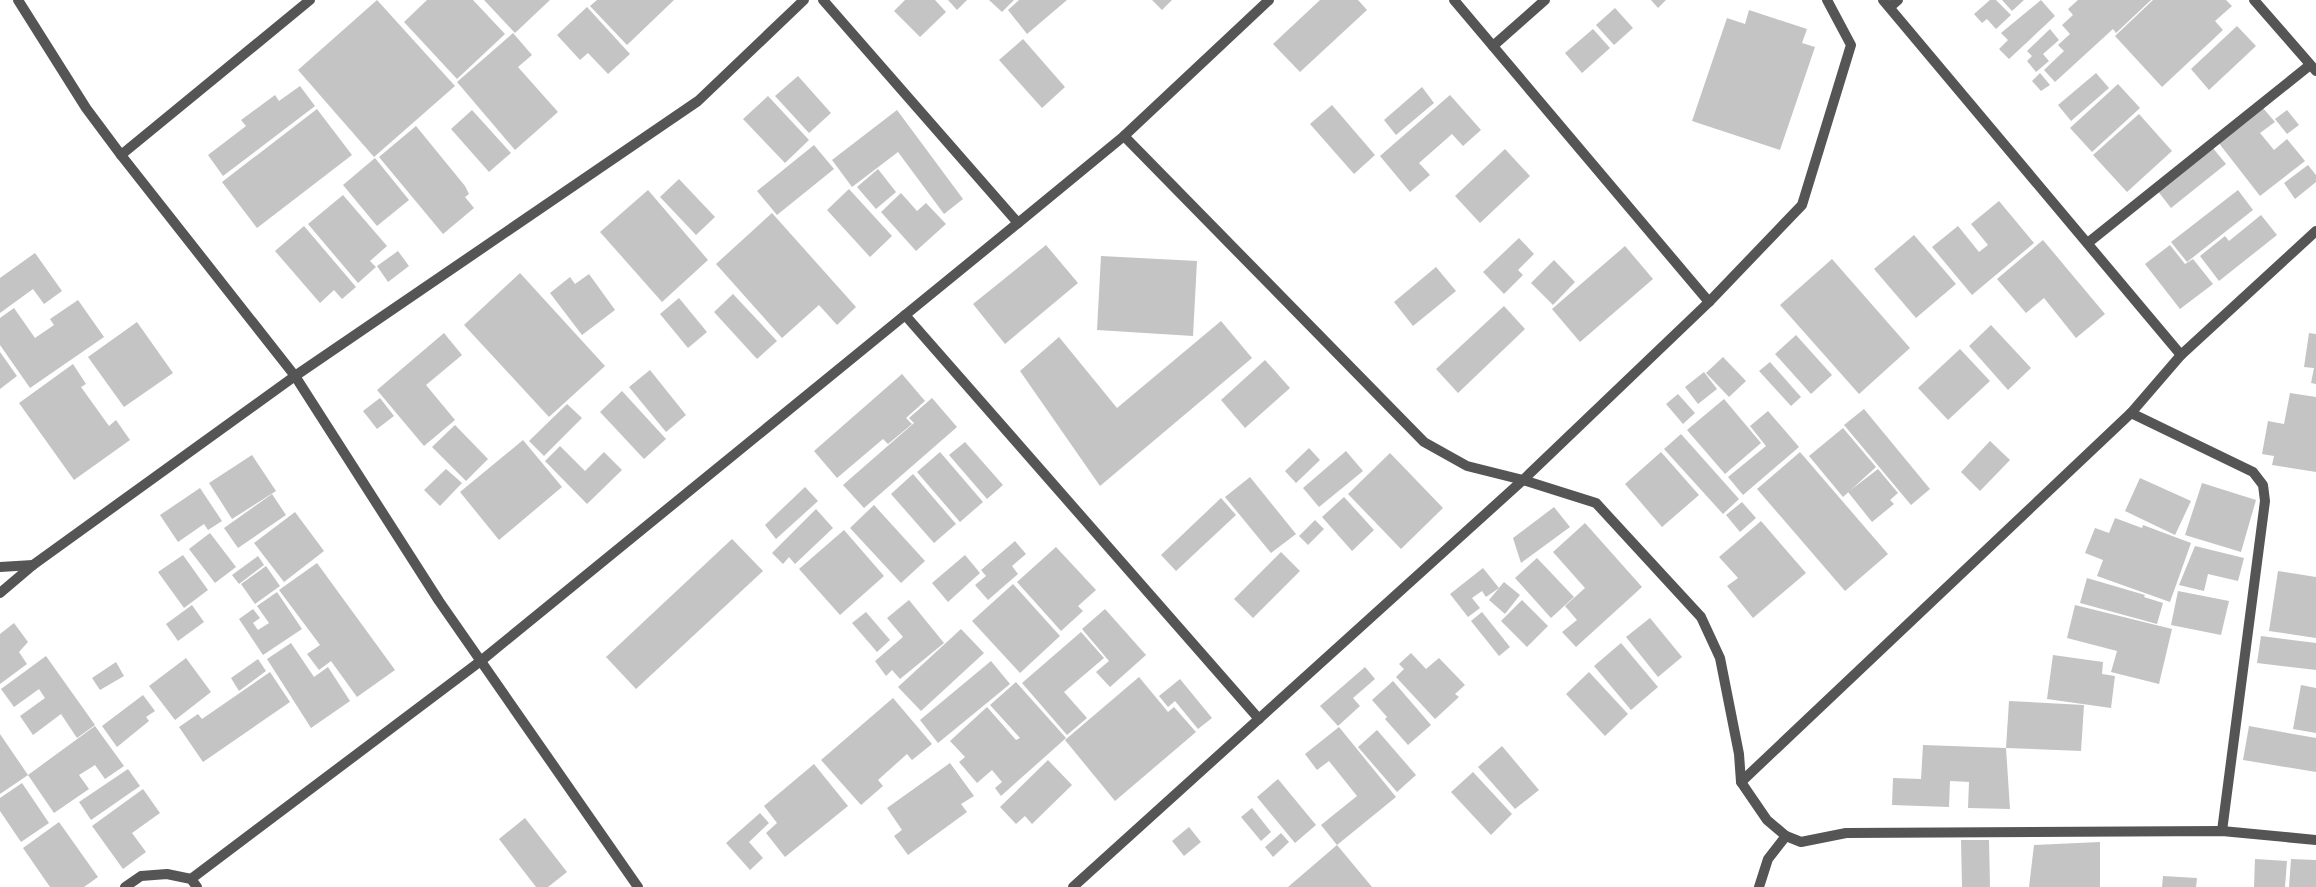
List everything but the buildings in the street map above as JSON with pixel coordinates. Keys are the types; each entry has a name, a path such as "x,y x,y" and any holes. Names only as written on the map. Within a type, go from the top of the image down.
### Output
{"street":[{"path":"18,0 86,108 121,155 295,376 439,601 482,660 638,887"},
{"path":"121,155 310,0"},
{"path":"0,593 33,565 295,376 698,101 804,0"},
{"path":"824,0 1018,223"},
{"path":"125,887 141,876 167,874 194,883 482,660 1124,136 1269,0"},
{"path":"1454,0 1709,302"},
{"path":"1493,46 1545,0"},
{"path":"1073,887 1523,480 1709,302 1802,205 1851,45 1828,0"},
{"path":"1898,0 1887,4 2089,242 2182,355"},
{"path":"2089,242 2313,68 2254,0"},
{"path":"1124,136 1424,442 1467,466 1523,480 1596,503 1701,617 1720,658 1739,754 1741,782 1767,820 1786,836 1801,842 1846,833 2222,831 2316,840"},
{"path":"1741,782 2131,413 2182,355 2316,231"},
{"path":"905,315 1259,719"},
{"path":"2131,413 2253,472 2263,485 2265,501 2222,831"},
{"path":"0,567 33,565"},
{"path":"1759,887 1768,859 1786,836"}]}
